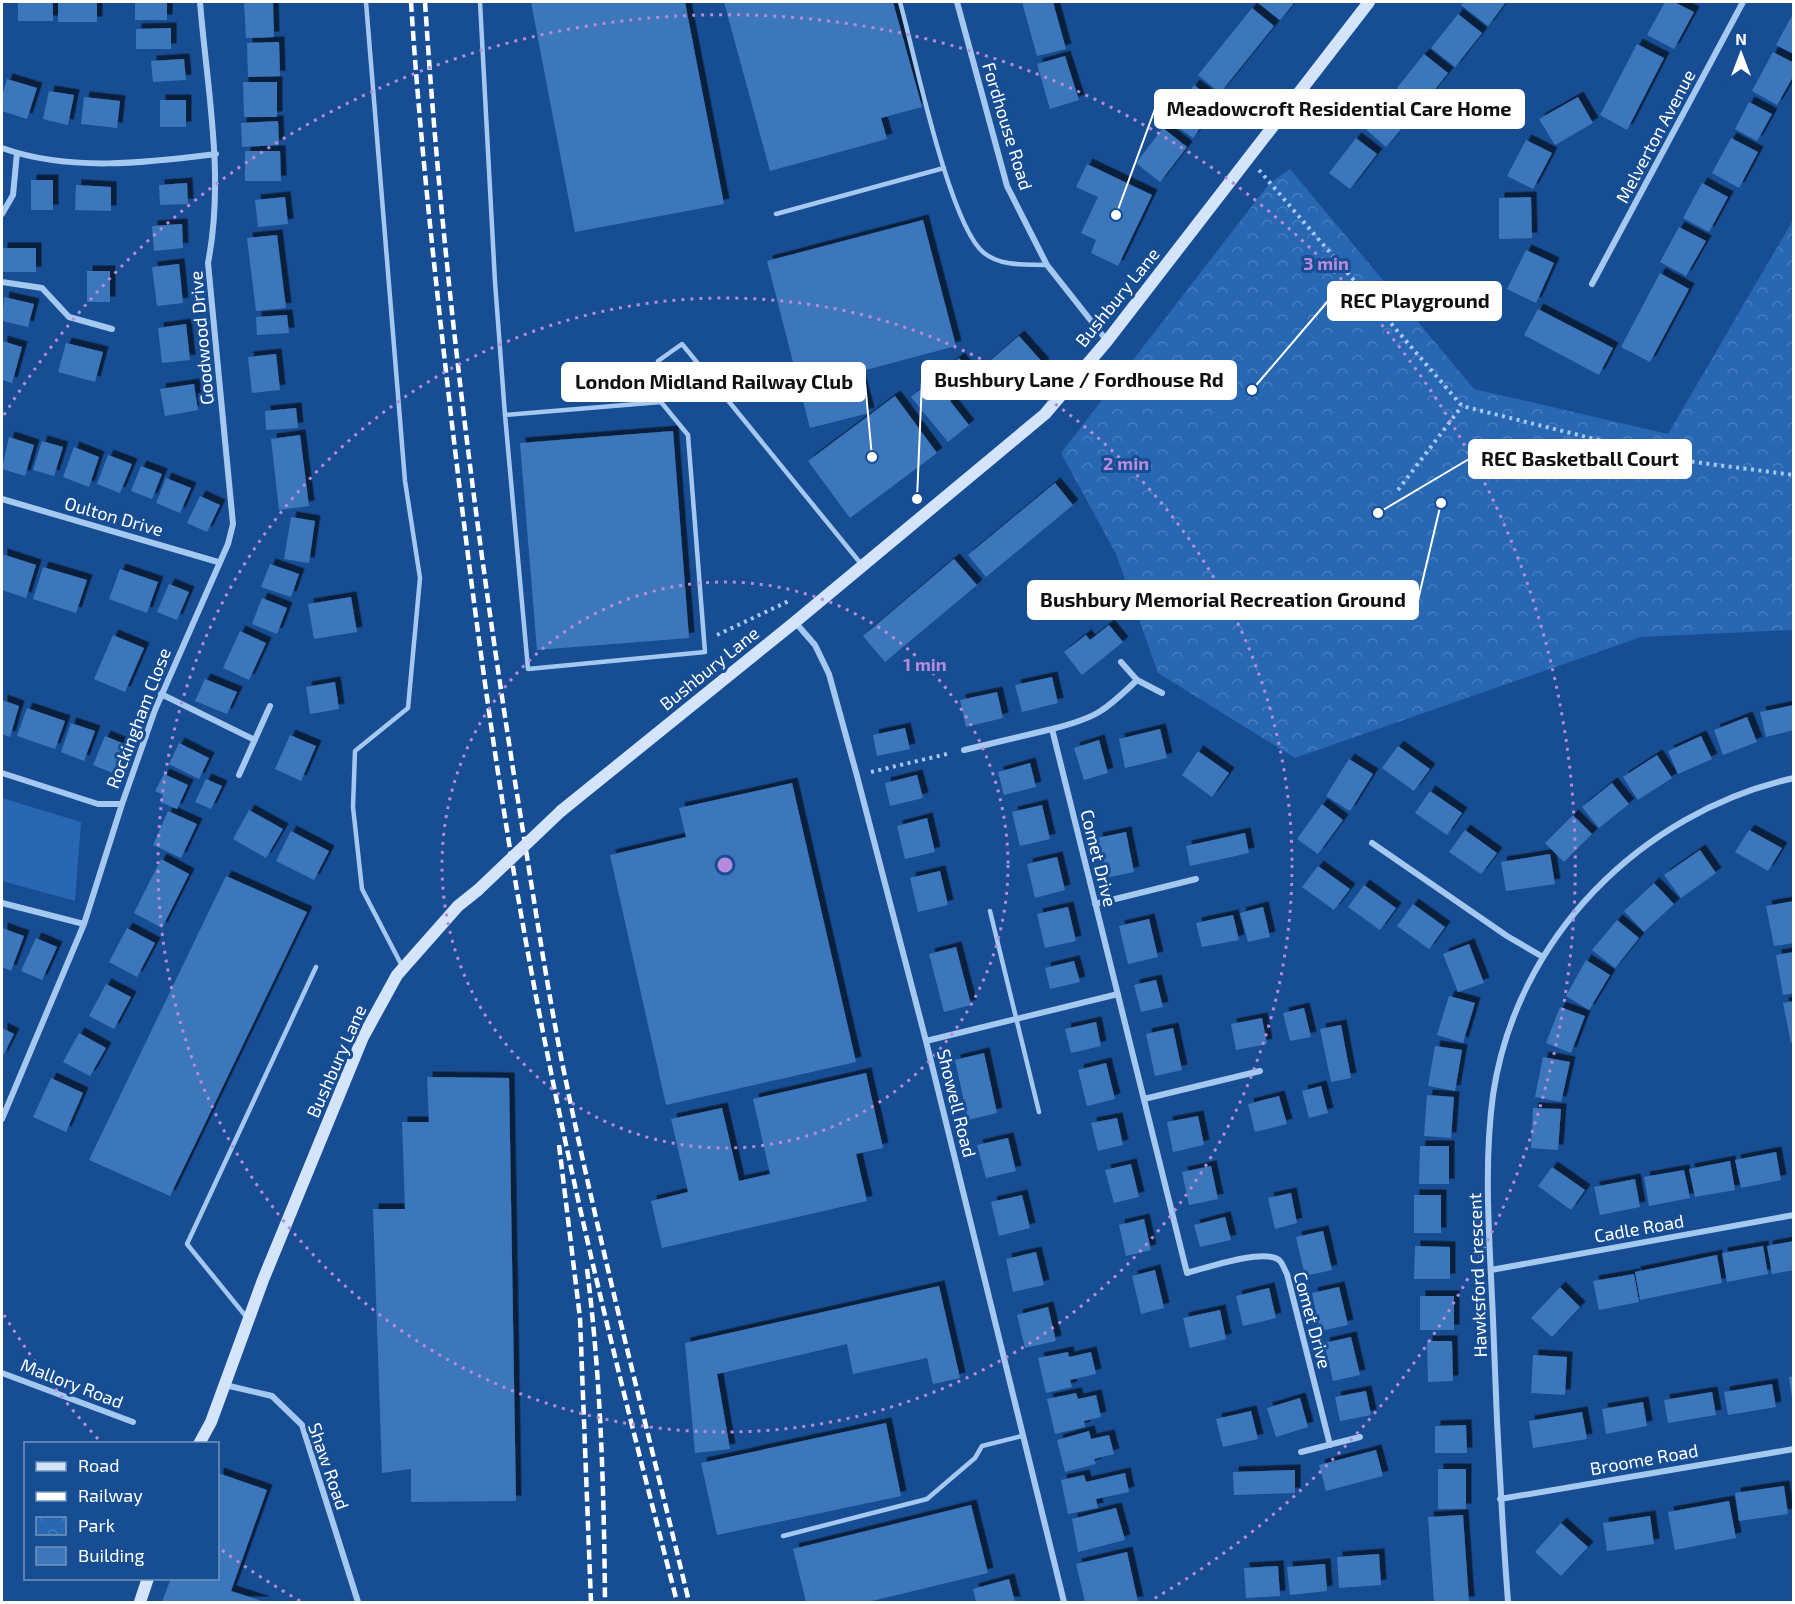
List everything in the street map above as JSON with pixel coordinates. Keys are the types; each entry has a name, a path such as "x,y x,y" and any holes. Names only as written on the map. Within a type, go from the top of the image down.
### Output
{"street":[{"name":"Goodwood Drive","path":"200,2 216,154 215,229 208,263 233,524 218,562"},
{"name":"Fordhouse Road","path":"957,2 1007,186 1047,264 1107,341"},
{"name":"Bushbury Lane","path":"200,1442 211,1422 249,1319 363,1036 403,968 458,906 561,811 795,622 1045,414 1107,341 1369,2"},
{"name":"Melverton Avenue","path":"1592,284 1743,2"},
{"path":"2,148 17,153 87,164 216,154"},
{"path":"2,214 13,195 17,153"},
{"path":"2,282 42,288 69,316 112,329"},
{"name":"Oulton Drive","path":"2,499 218,562"},
{"name":"Rockingham Close","path":"2,773 98,804 122,804 161,694 218,562"},
{"name":"Showell Road","path":"795,622 815,645 829,674 857,776 926,1041 1064,1602"},
{"path":"1121,662 1137,680 1162,693"},
{"path":"964,750 1081,722 1103,712 1137,680"},
{"path":"161,694 255,740"},
{"path":"239,775 270,706"},
{"name":"Comet Drive","path":"1052,729 1186,1273 1256,1256 1270,1256 1280,1261 1287,1274 1330,1445"},
{"name":"Hawksford Crescent","path":"1508,1602 1500,1499 1491,1270 1489,1141 1494,1093 1505,1045 1523,994 1544,957 1573,912 1607,876 1650,840 1707,807 1756,787 1794,778"},
{"path":"2,1119 84,924 122,804"},
{"path":"1372,843 1507,936 1544,957"},
{"path":"1095,904 1196,879"},
{"path":"2,903 84,924"},
{"path":"926,1041 1118,994"},
{"path":"1144,1099 1260,1071"},
{"name":"Cadle Road","path":"1491,1270 1794,1215"},
{"name":"Mallory Road","path":"2,1372 133,1422"},
{"name":"Shaw Road","path":"224,1385 272,1396 302,1425 358,1602"},
{"path":"1300,1452 1360,1437"},
{"name":"Broome Road","path":"1500,1499 1794,1449"},
{"path":"140,1602 147,1580"}],"lane":[{"path":"366,2 405,481 420,578 408,708 355,751 353,807 362,890 403,968"},
{"path":"480,2 495,282 528,669 705,652 688,435 661,402 658,361 682,344 862,565"},
{"path":"900,2 944,168 958,211 974,244 986,255 1006,263 1047,264"},
{"path":"776,214 944,168"},
{"path":"505,415 661,402"},
{"path":"990,911 1039,1112"},
{"path":"249,1319 187,1244 316,967"},
{"path":"783,1536 927,1499 975,1458 982,1446 1022,1436"}],"path":[{"path":"1251,157 1269,184 1462,406 1679,460 1794,476"},
{"path":"1398,490 1462,406"},
{"path":"704,641 796,598 808,611"},
{"path":"857,776 964,750"}],"green space":[{"path":"1290,169 1474,389 1668,434 1793,220 1793,630 1641,637 1295,758 1158,673 1116,554 1061,453 1269,184"},
{"path":"2,798 81,822 75,901 2,881"}],"building":[{"path":"18,2 53,2 53,21 18,21"},
{"path":"58,2 97,2 97,22 58,22"},
{"path":"135,2 167,2 167,20 135,20"},
{"path":"244,2 273,2 274,37 246,38"},
{"path":"531,2 685,2 724,204 575,232"},
{"path":"724,2 893,2 922,107 881,118 887,139 770,171"},
{"path":"1022,2 1053,2 1066,49 1037,56"},
{"path":"1257,2 1295,2 1280,20"},
{"path":"1464,2 1506,2 1488,26 1461,5"},
{"path":"1665,2 1674,2 1694,12 1674,49 1647,35"},
{"path":"1252,8 1274,26 1220,93 1198,75"},
{"path":"1794,12 1794,54 1776,45"},
{"path":"1458,14 1482,33 1455,67 1431,48"},
{"path":"171,28 171,49 136,49 136,29"},
{"path":"279,42 280,76 248,77 247,43"},
{"path":"1637,44 1664,58 1627,130 1600,115"},
{"path":"1773,52 1794,63 1794,75 1777,105 1752,91"},
{"path":"1424,54 1448,73 1421,107 1397,88"},
{"path":"1065,56 1079,100 1050,109 1037,64"},
{"path":"184,59 186,80 153,82 151,61"},
{"path":"7,79 37,88 27,119 2,111 2,96"},
{"path":"243,82 277,82 277,117 244,117"},
{"path":"1194,85 1218,103 1193,138 1169,121"},
{"path":"49,91 74,95 68,125 43,119"},
{"path":"1389,94 1414,114 1386,147 1362,126"},
{"path":"84,97 120,101 117,128 81,124"},
{"path":"1578,97 1593,123 1555,145 1539,119"},
{"path":"160,100 186,100 186,127 160,127"},
{"path":"1749,102 1772,114 1757,141 1735,129"},
{"path":"278,121 279,145 242,147 241,123"},
{"path":"1163,128 1187,147 1160,182 1136,163"},
{"path":"1356,138 1377,154 1350,189 1329,173"},
{"path":"1731,138 1758,152 1739,188 1712,173"},
{"path":"1526,140 1552,153 1533,189 1507,176"},
{"path":"245,151 280,151 281,181 245,181"},
{"path":"1087,164 1152,195 1118,266 1091,253 1096,240 1081,233 1098,197 1076,187"},
{"path":"31,180 53,180 53,210 31,210"},
{"path":"187,183 188,204 160,205 159,185"},
{"path":"1702,183 1728,197 1709,232 1683,218"},
{"path":"76,185 111,187 111,211 75,210"},
{"path":"285,197 288,224 258,227 255,200"},
{"path":"1531,197 1532,238 1499,239 1499,198"},
{"path":"923,220 956,346 858,372 869,413 810,428 767,261"},
{"path":"182,224 183,248 154,251 152,226"},
{"path":"1679,227 1706,241 1686,276 1660,262"},
{"path":"277,235 286,308 256,311 247,238"},
{"path":"2,248 36,248 36,272 2,272"},
{"path":"1526,250 1554,263 1536,303 1507,289"},
{"path":"179,264 183,303 157,306 152,267"},
{"path":"87,271 110,271 110,302 87,302"},
{"path":"1660,273 1689,289 1650,362 1621,347"},
{"path":"4,297 34,304 28,327 2,321"},
{"path":"1538,309 1613,348 1599,375 1524,335"},
{"path":"287,315 289,333 257,335 256,317"},
{"path":"186,324 190,360 162,363 158,328"},
{"path":"1019,336 1044,364 1008,396 983,367"},
{"path":"2,341 22,347 12,383 2,380"},
{"path":"66,343 103,352 95,382 58,372"},
{"path":"276,354 280,390 252,393 248,357"},
{"path":"959,358 977,379 950,401 969,425 948,442 911,397"},
{"path":"194,384 198,410 165,416 160,389"},
{"path":"895,396 937,453 850,518 808,461"},
{"path":"296,408 298,428 266,430 265,411"},
{"path":"673,431 689,638 537,650 520,443"},
{"path":"300,435 309,506 279,510 271,439"},
{"path":"9,437 34,445 25,476 2,469"},
{"path":"42,441 63,447 54,476 33,470"},
{"path":"74,447 99,457 89,487 63,477"},
{"path":"108,455 132,464 120,493 97,484"},
{"path":"141,466 162,474 152,499 131,491"},
{"path":"166,478 191,488 180,513 156,503"},
{"path":"1055,483 1073,505 986,577 968,555"},
{"path":"200,496 220,505 207,532 187,523"},
{"path":"291,517 315,521 309,563 284,559"},
{"path":"2,554 36,565 26,598 2,590"},
{"path":"954,559 977,585 885,662 863,636"},
{"path":"270,564 299,574 291,597 261,587"},
{"path":"43,567 87,580 76,613 33,599"},
{"path":"120,569 158,582 147,613 109,599"},
{"path":"169,584 189,592 177,620 157,612"},
{"path":"351,597 357,632 314,639 308,604"},
{"path":"262,598 287,608 277,634 252,624"},
{"path":"1109,625 1123,642 1082,675 1064,652 1086,635 1090,640"},
{"path":"240,631 266,643 249,680 223,668"},
{"path":"113,635 144,648 125,692 94,679"},
{"path":"1052,677 1058,703 1022,712 1015,685"},
{"path":"205,679 237,692 227,714 195,701"},
{"path":"335,682 339,709 310,714 306,687"},
{"path":"997,692 1003,718 966,727 960,700"},
{"path":"2,700 19,706 10,737 2,734"},
{"path":"1794,705 1794,730 1766,737 1760,712"},
{"path":"27,708 65,721 55,749 17,736"},
{"path":"1747,717 1757,742 1723,755 1714,730"},
{"path":"71,723 95,731 84,761 61,752"},
{"path":"905,728 910,749 877,756 873,735"},
{"path":"1160,729 1167,758 1125,768 1119,739"},
{"path":"290,735 316,746 301,781 275,769"},
{"path":"105,736 127,745 115,774 93,765"},
{"path":"1701,736 1712,759 1678,774 1668,751"},
{"path":"1099,740 1108,773 1084,780 1074,748"},
{"path":"179,743 209,758 199,779 169,764"},
{"path":"1398,746 1430,769 1414,791 1382,768"},
{"path":"1198,751 1229,773 1212,797 1182,775"},
{"path":"1657,755 1672,778 1638,800 1623,777"},
{"path":"1349,759 1373,774 1350,811 1326,796"},
{"path":"1030,763 1036,787 1004,795 998,772"},
{"path":"164,774 188,785 177,809 160,802 163,795 155,791"},
{"path":"917,775 923,798 890,806 885,783"},
{"path":"206,779 222,786 211,809 195,802"},
{"path":"792,783 856,1062 666,1105 610,855 686,837 679,808"},
{"path":"1612,783 1629,804 1599,828 1582,807"},
{"path":"1430,791 1462,813 1447,835 1415,813"},
{"path":"1322,804 1343,820 1318,854 1297,839"},
{"path":"1042,805 1050,839 1020,846 1012,812"},
{"path":"249,810 283,829 266,858 233,839"},
{"path":"168,811 197,824 181,858 153,845"},
{"path":"1573,815 1592,834 1564,862 1545,843"},
{"path":"927,818 935,852 905,859 897,826"},
{"path":"1465,830 1497,853 1481,874 1449,852"},
{"path":"1749,830 1782,848 1768,871 1735,852"},
{"path":"291,831 329,851 314,880 276,861"},
{"path":"1126,832 1134,872 1105,878 1097,838"},
{"path":"1245,833 1249,853 1190,866 1186,846"},
{"path":"1700,850 1716,873 1681,898 1664,875"},
{"path":"1550,854 1555,884 1506,891 1501,862"},
{"path":"1057,857 1065,890 1035,898 1027,864"},
{"path":"161,859 189,874 162,928 134,913"},
{"path":"1318,866 1350,889 1334,910 1302,887"},
{"path":"940,871 948,905 918,912 910,878"},
{"path":"226,876 307,912 170,1196 89,1160"},
{"path":"1654,883 1674,904 1644,932 1624,911"},
{"path":"1364,885 1396,908 1380,930 1348,907"},
{"path":"1794,901 1794,943 1774,946 1766,906"},
{"path":"1413,904 1445,927 1429,949 1397,926"},
{"path":"1068,907 1076,941 1045,948 1037,914"},
{"path":"1263,907 1270,937 1248,942 1240,913"},
{"path":"1233,915 1239,940 1202,947 1196,923"},
{"path":"1149,919 1158,957 1128,964 1119,926"},
{"path":"1617,920 1639,938 1615,968 1592,950"},
{"path":"2,928 24,936 11,971 2,967"},
{"path":"127,928 155,943 137,977 109,962"},
{"path":"36,938 57,947 42,980 21,971"},
{"path":"1469,944 1484,983 1458,992 1443,954"},
{"path":"956,947 971,1005 944,1012 929,954"},
{"path":"1794,952 1794,993 1783,995 1776,955"},
{"path":"1586,960 1610,975 1589,1010 1566,996"},
{"path":"1074,961 1080,982 1050,989 1045,968"},
{"path":"1156,980 1163,1007 1141,1012 1134,985"},
{"path":"106,984 131,997 114,1029 89,1016"},
{"path":"1449,996 1475,1003 1463,1043 1437,1035"},
{"path":"1794,1001 1794,1042 1791,1043 1783,1003"},
{"path":"1560,1007 1585,1016 1571,1053 1546,1043"},
{"path":"1304,1008 1311,1037 1290,1041 1283,1013"},
{"path":"1262,1018 1267,1044 1236,1050 1231,1024"},
{"path":"1096,1022 1101,1046 1071,1053 1065,1029"},
{"path":"1341,1025 1351,1078 1331,1082 1320,1029"},
{"path":"2,1028 14,1034 2,1058"},
{"path":"1173,1028 1182,1070 1155,1076 1146,1034"},
{"path":"79,1033 106,1048 90,1076 63,1062"},
{"path":"1435,1046 1462,1050 1455,1091 1428,1086"},
{"path":"984,1053 997,1113 968,1120 955,1060"},
{"path":"1543,1057 1570,1062 1561,1102 1535,1097"},
{"path":"1106,1063 1115,1099 1087,1106 1078,1070"},
{"path":"866,1073 883,1148 856,1154 867,1201 662,1248 651,1201 688,1192 671,1119 722,1108 739,1181 770,1174 753,1099"},
{"path":"427,1077 509,1078 516,1501 411,1502 411,1469 382,1473 373,1209 405,1209 402,1122 429,1122"},
{"path":"51,1078 83,1093 66,1132 33,1117"},
{"path":"1321,1086 1328,1113 1309,1118 1302,1091"},
{"path":"1427,1095 1454,1097 1451,1138 1424,1136"},
{"path":"1279,1096 1287,1124 1255,1132 1248,1104"},
{"path":"1533,1108 1561,1109 1558,1150 1531,1148"},
{"path":"1198,1116 1204,1145 1173,1152 1167,1122"},
{"path":"1117,1118 1123,1145 1098,1151 1091,1123"},
{"path":"1008,1138 1016,1171 986,1178 977,1145"},
{"path":"1420,1146 1449,1146 1449,1184 1419,1184"},
{"path":"1776,1152 1781,1180 1741,1188 1735,1160"},
{"path":"1730,1161 1735,1190 1695,1197 1689,1169"},
{"path":"1131,1164 1139,1197 1114,1203 1105,1170"},
{"path":"1211,1166 1218,1199 1189,1205 1182,1172"},
{"path":"1552,1167 1585,1190 1571,1210 1538,1186"},
{"path":"1684,1170 1690,1198 1649,1206 1644,1177"},
{"path":"1635,1179 1640,1207 1600,1215 1594,1187"},
{"path":"1291,1193 1297,1223 1275,1229 1268,1198"},
{"path":"1022,1195 1030,1228 999,1236 991,1202"},
{"path":"1414,1195 1441,1195 1441,1233 1414,1233"},
{"path":"1225,1217 1231,1240 1200,1247 1194,1225"},
{"path":"1144,1219 1151,1250 1126,1256 1119,1225"},
{"path":"1323,1231 1332,1270 1305,1276 1296,1237"},
{"path":"1794,1241 1794,1270 1772,1274 1767,1246"},
{"path":"1415,1246 1450,1247 1450,1279 1414,1279"},
{"path":"1763,1246 1768,1274 1727,1282 1722,1253"},
{"path":"1036,1252 1044,1285 1013,1292 1006,1259"},
{"path":"1717,1255 1722,1283 1640,1300 1635,1272"},
{"path":"1155,1270 1164,1308 1141,1314 1132,1276"},
{"path":"1634,1274 1639,1302 1599,1310 1593,1281"},
{"path":"939,1286 960,1378 933,1384 927,1358 853,1374 847,1344 717,1374 730,1449 695,1453 685,1343"},
{"path":"1339,1287 1348,1325 1320,1331 1312,1293"},
{"path":"1560,1287 1580,1307 1552,1337 1531,1318"},
{"path":"1269,1288 1276,1318 1243,1326 1236,1296"},
{"path":"1420,1296 1454,1296 1454,1330 1420,1330"},
{"path":"1048,1307 1056,1341 1025,1348 1017,1315"},
{"path":"1220,1310 1226,1339 1190,1348 1183,1318"},
{"path":"1351,1337 1360,1375 1333,1381 1324,1343"},
{"path":"1427,1341 1452,1341 1453,1381 1428,1382"},
{"path":"1068,1352 1069,1357 1091,1352 1096,1374 1070,1380 1072,1387 1046,1393 1038,1358"},
{"path":"1533,1355 1567,1357 1565,1395 1531,1393"},
{"path":"1794,1376 1794,1398 1792,1398 1789,1377"},
{"path":"1772,1384 1776,1407 1728,1415 1724,1392"},
{"path":"1366,1391 1371,1415 1340,1421 1335,1397"},
{"path":"1712,1392 1716,1415 1668,1423 1664,1400"},
{"path":"1076,1393 1078,1399 1096,1395 1101,1417 1084,1421 1085,1427 1055,1434 1047,1399"},
{"path":"1300,1398 1308,1427 1276,1437 1267,1408"},
{"path":"1643,1402 1647,1426 1606,1434 1602,1409"},
{"path":"1251,1411 1258,1439 1223,1447 1216,1419"},
{"path":"1582,1412 1587,1439 1533,1448 1529,1421"},
{"path":"886,1423 901,1496 717,1535 701,1463"},
{"path":"1466,1425 1467,1453 1435,1453 1435,1426"},
{"path":"1089,1431 1091,1439 1109,1435 1114,1454 1094,1459 1096,1464 1065,1472 1057,1440"},
{"path":"1376,1450 1383,1476 1326,1491 1319,1465"},
{"path":"1438,1469 1466,1469 1466,1509 1438,1509"},
{"path":"1295,1470 1295,1493 1234,1495 1233,1472"},
{"path":"219,1473 267,1490 231,1591 265,1602 162,1602 170,1580 219,1580"},
{"path":"1125,1473 1129,1492 1096,1499 1098,1508 1068,1514 1061,1480 1084,1475 1086,1482"},
{"path":"1784,1486 1788,1514 1739,1521 1735,1493"},
{"path":"1729,1501 1736,1538 1675,1550 1668,1512"},
{"path":"971,1505 988,1573 868,1602 806,1602 793,1549"},
{"path":"1116,1508 1125,1540 1078,1552 1072,1519"},
{"path":"1463,1515 1469,1602 1434,1602 1428,1517"},
{"path":"1650,1516 1654,1544 1607,1551 1603,1523"},
{"path":"1561,1523 1588,1547 1561,1576 1535,1552"},
{"path":"1127,1552 1138,1602 1085,1602 1076,1564"},
{"path":"1379,1554 1381,1585 1339,1588 1337,1557"},
{"path":"1325,1564 1327,1591 1290,1595 1287,1567"},
{"path":"1278,1566 1280,1596 1246,1598 1244,1568"},
{"path":"1009,1579 1015,1602 976,1602 973,1589"}],"railway":[{"path":"411,2 419,108 446,371 482,664 519,904 549,1062 593,1266 677,1602"},
{"path":"425,2 432,101 461,396 501,690 543,959 591,1198 689,1602"},
{"path":"559,1145 580,1318 591,1602"},
{"path":"587,1269 596,1352 601,1436 605,1602"}],"place":[{"name":"Meadowcroft Residential Care Home","path":"1116,215"},
{"name":"REC Playground","path":"1252,390"},
{"name":"London Midland Railway Club","path":"872,457"},
{"name":"Bushbury Lane / Fordhouse Rd","path":"917,499"},
{"name":"Bushbury Memorial Recreation Ground","path":"1441,503"},
{"name":"REC Basketball Court","path":"1378,513"}]}
